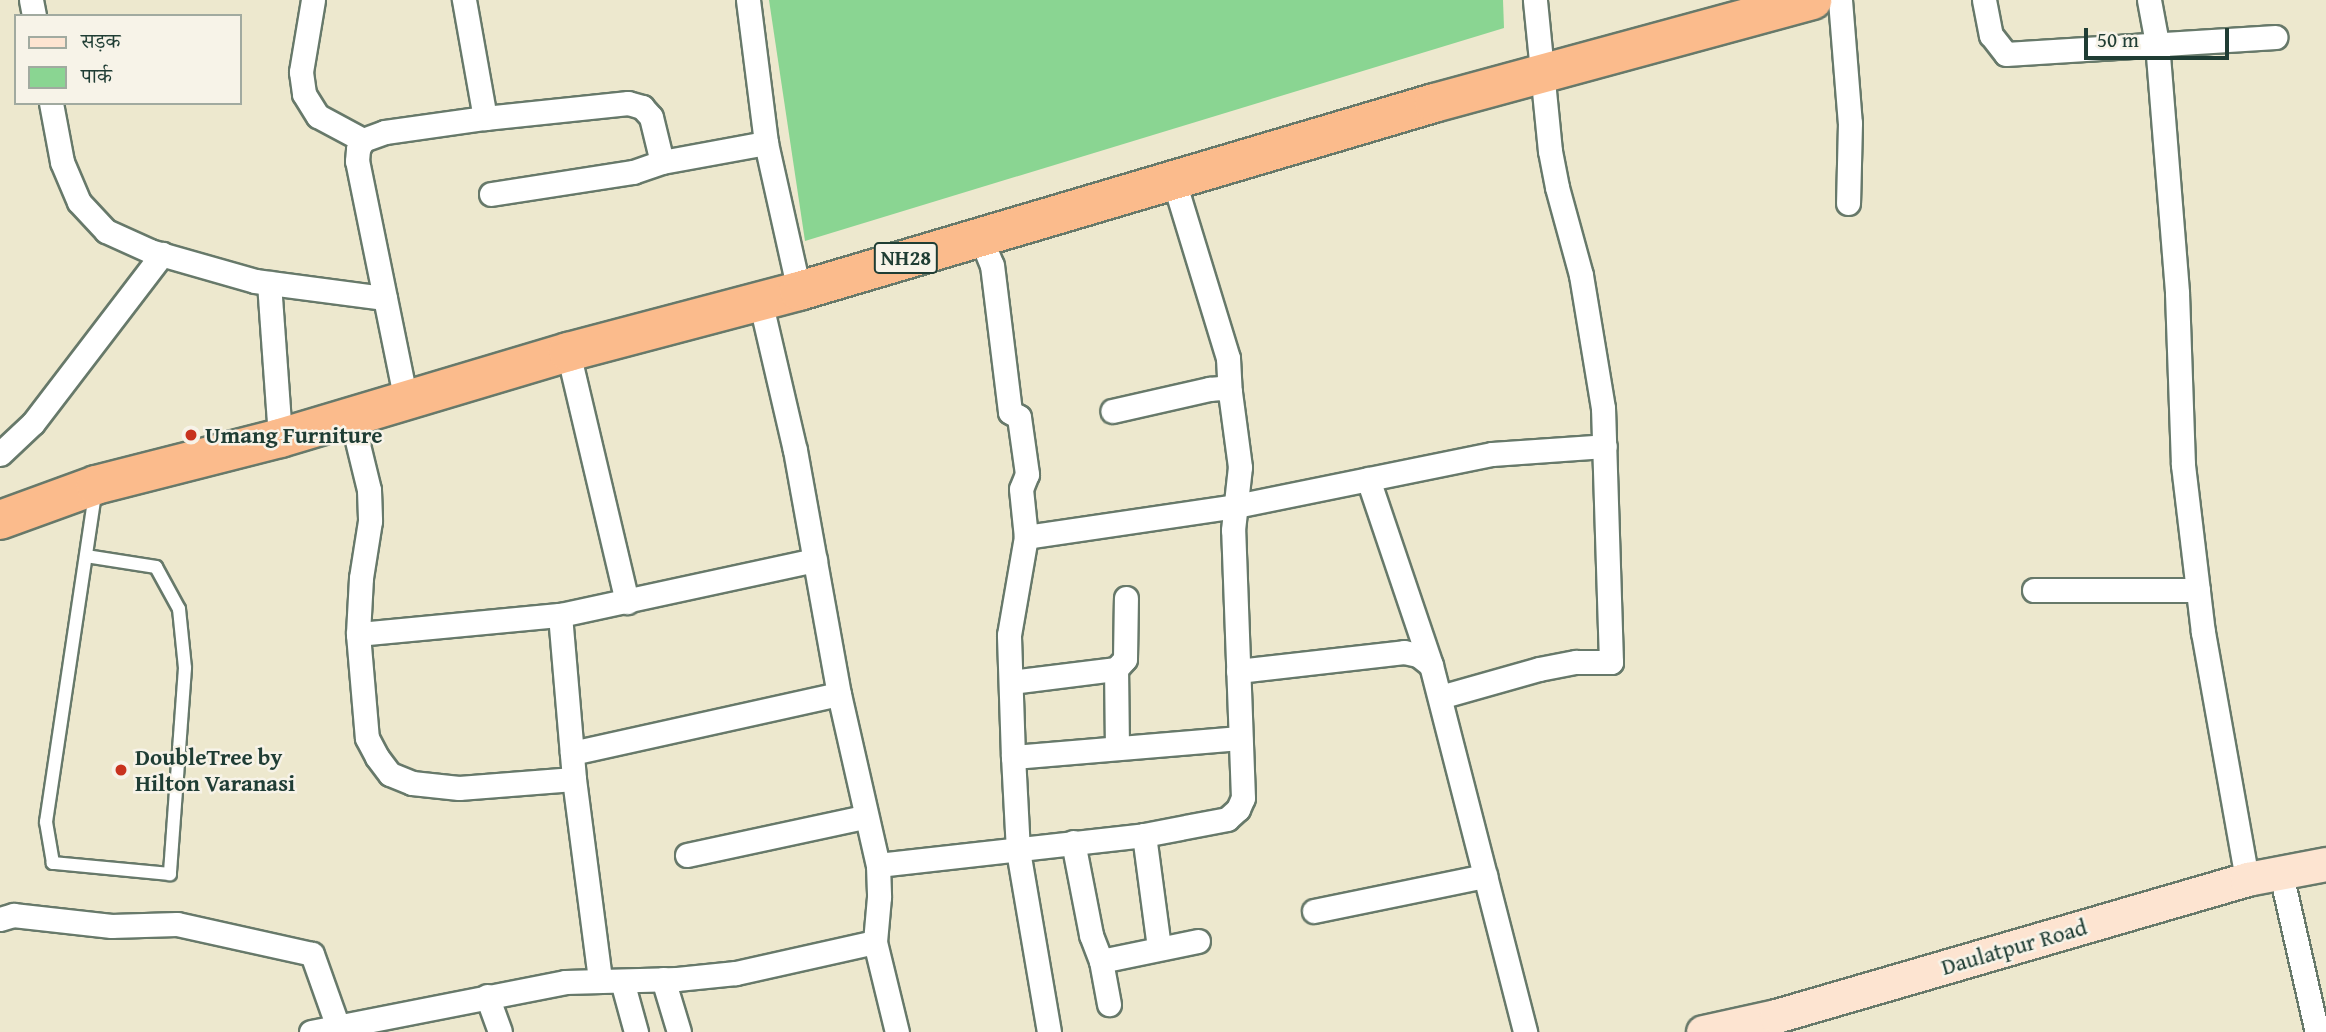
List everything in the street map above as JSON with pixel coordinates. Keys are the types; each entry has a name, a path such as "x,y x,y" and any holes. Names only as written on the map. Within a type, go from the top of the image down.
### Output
{"highway":[{"name":"NH28","path":"0,520 96,485 280,438 568,352 799,291 1173,178 1812,0"}],"street":[{"path":"313,0 301,72 304,94 318,116 363,140"},
{"path":"464,0 485,118"},
{"path":"748,0 766,143 799,291"},
{"path":"1440,697 1539,669 1576,662 1611,662 1603,408 1581,275 1550,151 1535,0"},
{"path":"1840,0 1849,101 1848,203"},
{"path":"1984,0 1992,35 2006,54 2275,37"},
{"path":"2149,0 2157,43 2177,293 2183,465 2198,590 2225,771 2246,879"},
{"path":"406,401 357,161 358,149 363,140 385,132 485,118 628,103 642,107 651,117 662,162"},
{"path":"51,105 62,162 79,202 106,231 162,254 269,283 385,298"},
{"path":"491,194 633,172 662,162 766,143"},
{"path":"878,865 1144,835 1227,819 1238,809 1243,798 1233,530 1238,439 1230,392 1228,358 1173,178"},
{"path":"980,236 992,265 1010,412 1019,417 1027,474 1021,489 1026,537 1009,635 1013,757 1018,851 1049,1032"},
{"path":"0,454 33,423 162,254"},
{"path":"269,283 280,438"},
{"path":"760,300 795,450 839,694 878,865 880,897 875,942 897,1032"},
{"path":"568,352 627,602"},
{"path":"1112,411 1209,389 1221,388 1230,392"},
{"path":"351,416 369,490 370,521 360,578 358,634 367,737 390,774 412,783 459,788 574,779"},
{"path":"1026,537 1236,506 1492,454 1605,446"},
{"path":"1368,479 1431,665 1525,1032"},
{"path":"358,634 560,615 815,560"},
{"path":"2034,590 2198,590"},
{"path":"1011,682 1116,669 1125,659 1126,598"},
{"path":"560,615 574,779 611,981 636,1032"},
{"path":"1238,671 1404,652 1418,655 1431,665"},
{"path":"1116,669 1117,748"},
{"path":"572,753 839,694"},
{"path":"1013,757 1240,738"},
{"path":"687,855 865,817"},
{"path":"1144,835 1158,948"},
{"path":"1073,842 1091,935 1101,961 1109,1004"},
{"name":"Daulatpur Road","path":"1703,1032 1776,1016 2246,879 2326,864"},
{"path":"2281,874 2320,1028"},
{"path":"1314,911 1485,876"},
{"path":"0,919 13,915 111,926 177,924 312,954 338,1027"},
{"path":"1101,961 1198,941"},
{"path":"313,1032 565,982 663,979 736,973 875,942"},
{"path":"663,979 679,1032"},
{"path":"487,996 500,1032"}],"lane":[{"path":"86,556 156,567 179,609 185,668 170,874 53,863 46,822 96,485"}],"green space":[{"path":"769,0 1503,0 1504,28 805,241"}],"place":[{"name":"Umang Furniture","path":"191,435"},
{"name":"DoubleTree by Hilton Varanasi","path":"121,770"}]}
